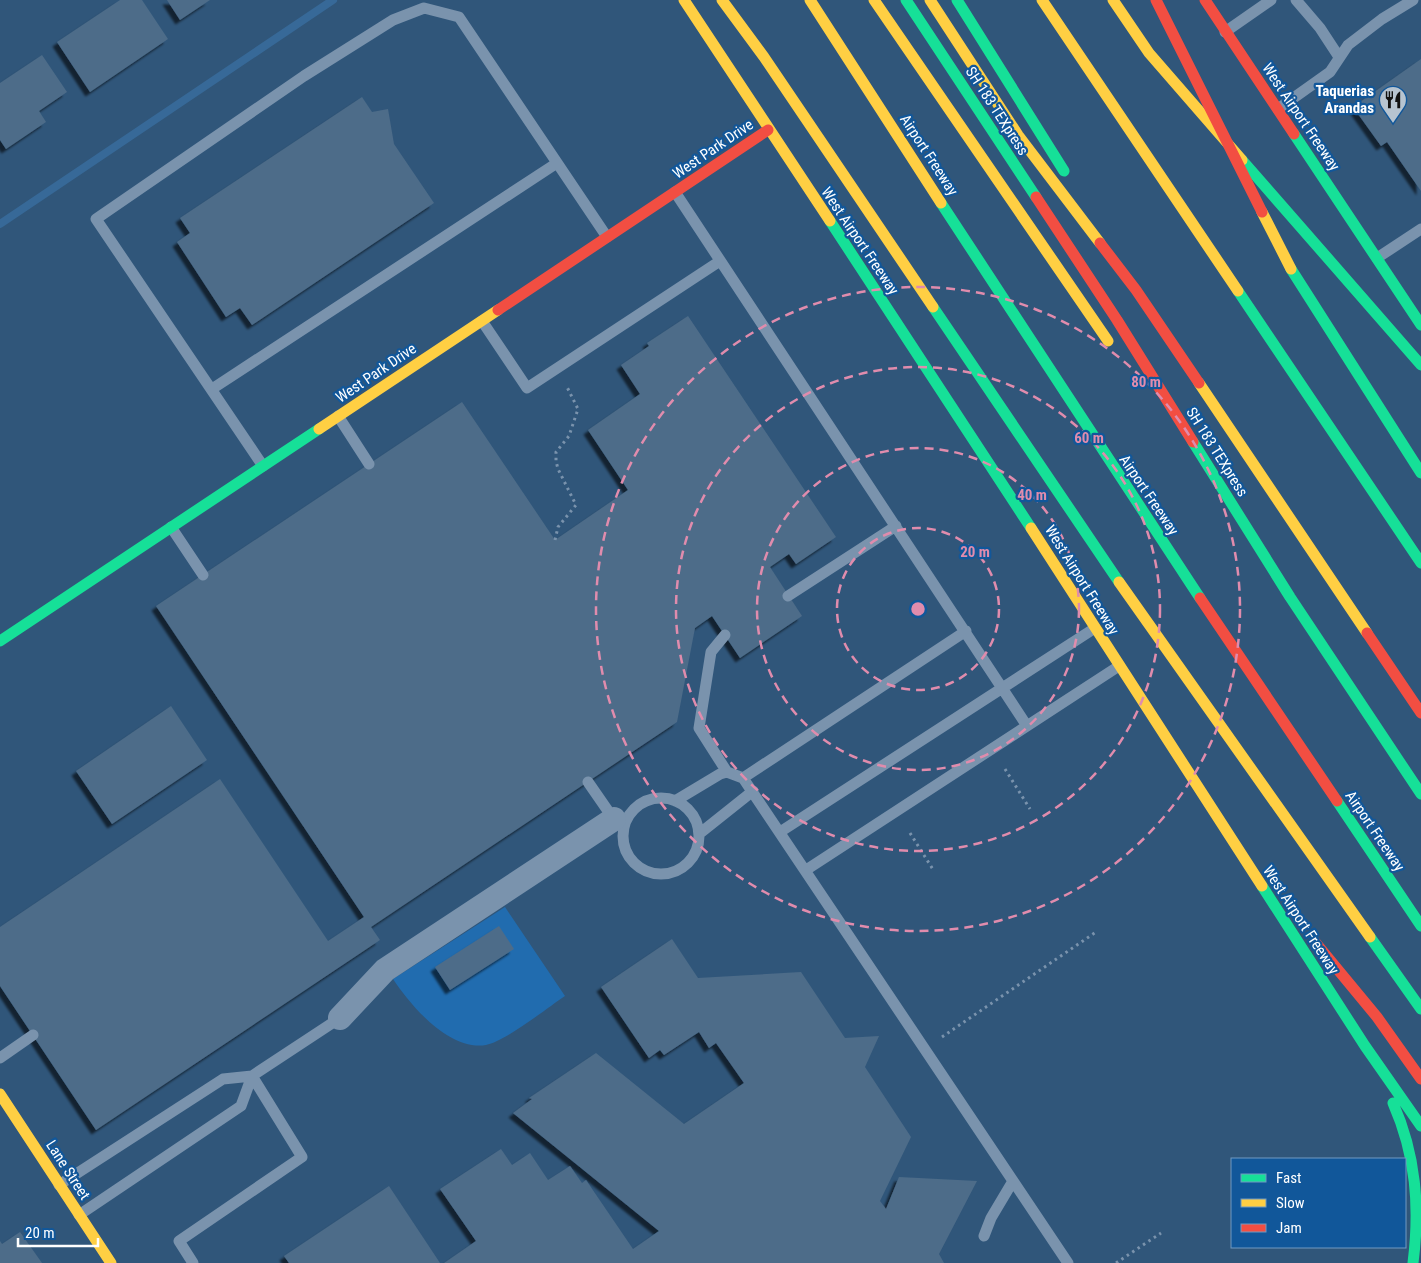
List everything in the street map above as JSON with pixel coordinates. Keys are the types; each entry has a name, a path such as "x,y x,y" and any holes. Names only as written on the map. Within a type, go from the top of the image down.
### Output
{"main road":[{"name":"West Airport Freeway","path":"684,0 1006,488 1365,1046 1421,1126"},
{"path":"722,0 764,57 1145,621 1296,829 1421,1008"},
{"name":"Airport Freeway","path":"810,0 1128,490 1421,926"},
{"path":"874,0 1113,348"},
{"name":"SH 183 TEXpress","path":"906,0 1117,320 1290,597 1421,794"},
{"name":"SH 183 TEXpress","path":"930,0 1018,135 1136,290 1421,713"},
{"path":"957,0 1069,179"},
{"path":"1042,0 1421,563"},
{"path":"1113,0 1148,52 1421,366"},
{"path":"1156,0 1291,269 1421,474"},
{"name":"West Airport Freeway","path":"1204,0 1421,326"},
{"name":"West Park Drive","path":"0,641 768,130"},
{"path":"1080,196 1136,290"},
{"path":"1170,428 1290,597"},
{"path":"1234,844 1377,1017 1421,1079"},
{"path":"1365,1046 1395,1108 1416,1168 1419,1222 1413,1263"},
{"name":"Lane Street","path":"0,1094 110,1263"}],"street":[{"path":"340,1018 385,970 619,826"}],"lane":[{"path":"1226,32 1271,0"},
{"path":"1296,0 1320,28 1339,57"},
{"path":"1278,109 1330,72 1348,45 1382,19 1413,0"},
{"path":"263,466 96,219 304,76 393,20 424,8 459,17 607,237"},
{"path":"212,389 557,163"},
{"path":"675,192 1027,726"},
{"path":"1376,258 1421,229"},
{"path":"482,321 526,388 720,261"},
{"path":"338,416 369,464"},
{"path":"788,596 896,526"},
{"path":"171,527 203,575"},
{"path":"780,832 1095,628"},
{"path":"743,778 966,631"},
{"path":"725,635 711,652 699,728 727,772 743,778 753,791 1068,1263"},
{"path":"806,870 1119,666"},
{"path":"675,801 727,772"},
{"path":"588,782 619,826 630,857 639,866 661,874 679,869 693,858 698,847 699,834 691,813 675,801 665,798 644,802 619,826"},
{"path":"699,834 753,791"},
{"path":"59,1185 224,1079 252,1076 340,1018"},
{"path":"0,1058 33,1035"},
{"path":"79,1215 241,1106 252,1076"},
{"path":"193,1263 178,1241 302,1157 252,1076"},
{"path":"984,1236 991,1218 1013,1181"}],"path":[{"path":"555,540 558,527 576,505 556,461 556,452 569,436 578,409 567,387"},
{"path":"1005,769 1030,808"},
{"path":"910,833 934,870"},
{"path":"942,1037 1096,932"},
{"path":"1116,1263 1161,1233"}],"shaded area":[{"path":"505,907 565,996 515,1031 494,1042 486,1045 472,1045 458,1041 432,1024 410,1002 393,979"}],"building":[{"path":"120,0 142,0 168,39 90,92 57,42"},
{"path":"167,0 210,0 180,20"},
{"path":"42,55 67,92 39,111 46,122 6,149 0,140 0,83"},
{"name":"Taquerias Arandas","path":"1421,59 1421,191 1387,142 1381,146 1353,107"},
{"path":"362,97 372,112 388,109 394,144 434,203 252,325 240,308 226,317 177,242 190,233 180,218"},
{"path":"688,316 836,537 796,564 789,554 770,567 802,616 740,658 712,616 695,628 677,722 371,927 380,940 96,1130 0,986 0,927 220,779 328,941 364,917 156,606 462,402 555,540 628,490 588,430 640,394 621,365 649,346 647,343"},
{"path":"171,706 207,760 112,824 76,771"},
{"path":"499,926 514,949 450,990 435,967"},
{"path":"672,939 698,978 801,972 845,1038 879,1036 865,1067 911,1137 880,1201 886,1209 899,1177 977,1181 939,1254 944,1263 444,1263 476,1241 440,1189 501,1149 512,1165 530,1153 548,1180 570,1166 582,1183 586,1180 633,1249 659,1231 513,1113 532,1099 529,1098 596,1053 684,1124 744,1083 716,1043 709,1048 699,1032 664,1055 660,1050 649,1058 601,987"},
{"path":"389,1186 440,1263 289,1263 284,1256"},
{"path":"20,1232 42,1263 0,1263 0,1241 2,1244"}],"waterway":[{"path":"0,224 333,0"}],"traffic: fast":[{"path":"906,0 1036,197"},
{"path":"957,0 1064,171"},
{"path":"1294,134 1421,325"},
{"path":"1242,160 1421,365"},
{"path":"941,203 1200,598"},
{"path":"830,221 1031,528"},
{"path":"1291,269 1421,473"},
{"path":"1238,291 1421,563"},
{"path":"933,307 1119,582"},
{"path":"0,641 319,429"},
{"path":"1193,442 1290,597 1421,794"},
{"path":"1337,801 1421,926"},
{"path":"1262,886 1365,1046 1421,1126"},
{"path":"1370,937 1421,1009"},
{"path":"1393,1103 1407,1142 1414,1182 1416,1222 1413,1263"}],"traffic: slow":[{"path":"684,0 830,221"},
{"path":"722,0 764,57 933,307"},
{"path":"810,0 941,203"},
{"path":"874,0 1108,341"},
{"path":"930,0 1018,135 1100,243"},
{"path":"1042,0 1238,291"},
{"path":"1113,0 1149,53 1242,160"},
{"path":"1262,212 1291,269"},
{"path":"319,429 498,310"},
{"path":"1199,383 1367,633"},
{"path":"1031,528 1262,886"},
{"path":"1119,582 1370,937"},
{"path":"0,1094 111,1263"}],"traffic: jam":[{"path":"1156,0 1262,212"},
{"path":"1205,0 1294,134"},
{"path":"498,310 768,130"},
{"path":"1036,197 1117,320 1193,442"},
{"path":"1100,243 1136,290 1199,383"},
{"path":"1200,598 1337,801"},
{"path":"1367,633 1421,713"},
{"path":"1315,942 1377,1017 1421,1079"}],"place":[{"name":"Taquerias Arandas","path":"1393,124"}]}
